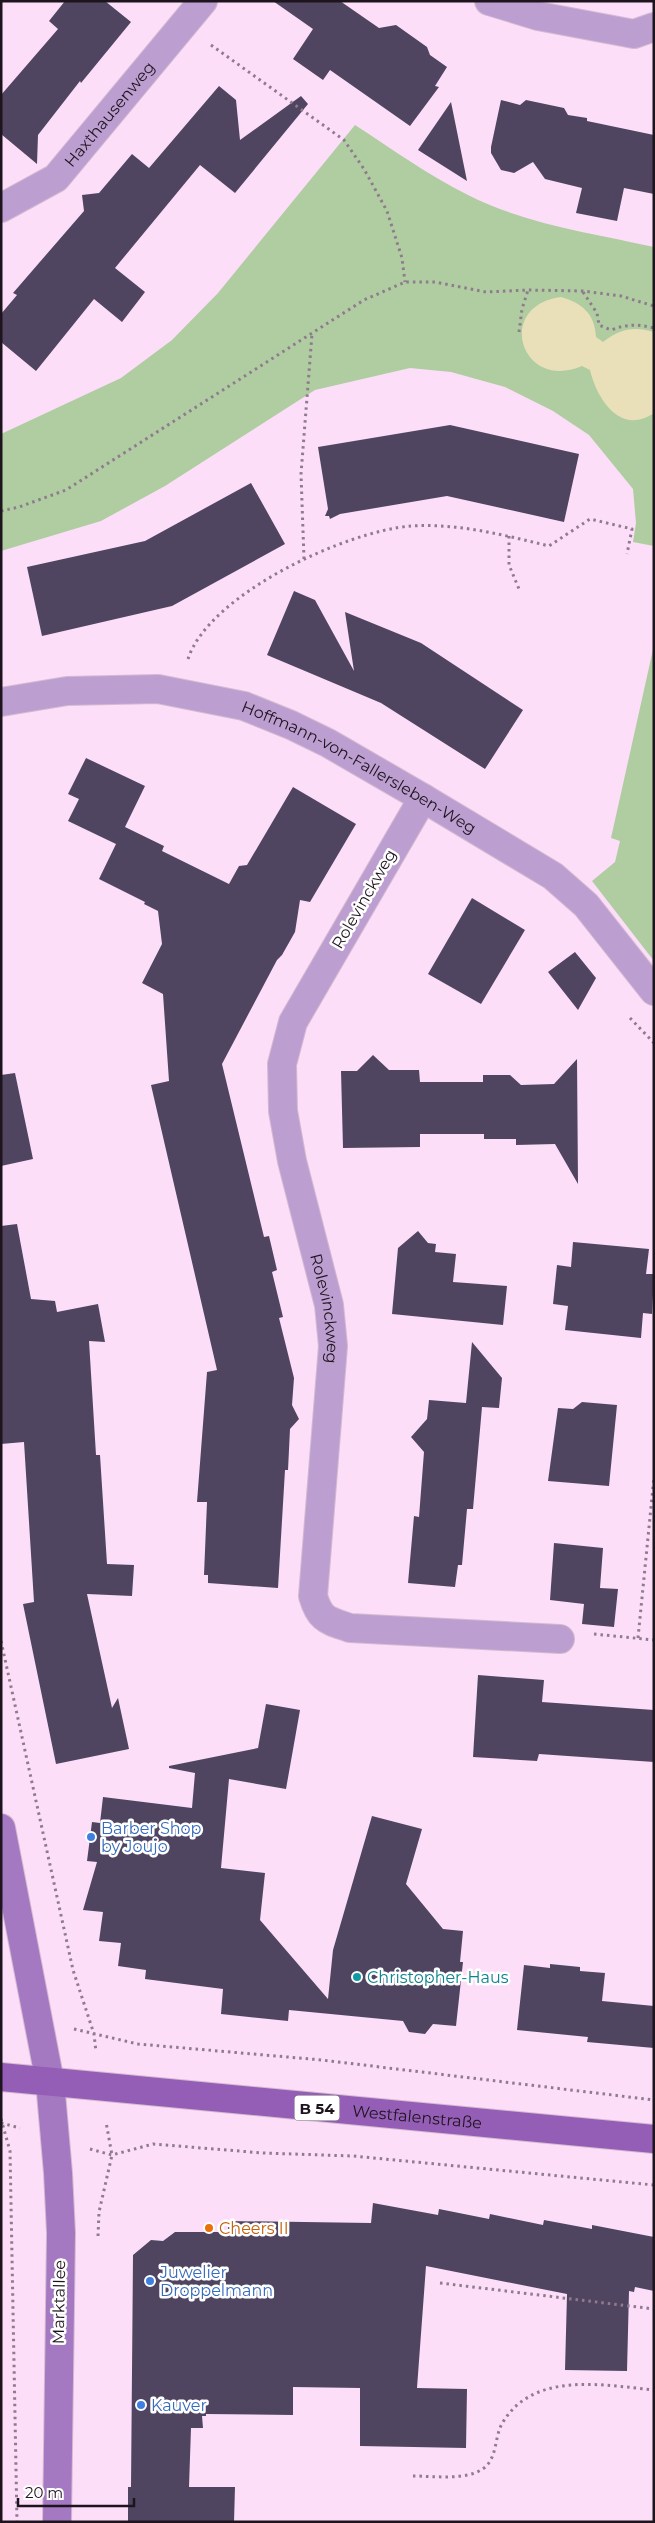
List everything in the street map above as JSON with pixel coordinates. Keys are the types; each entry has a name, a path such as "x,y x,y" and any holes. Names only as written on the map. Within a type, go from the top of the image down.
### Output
{"main road":[{"name":"Westfalenstraße","path":"1,2077 584,2130 654,2139"}],"street":[{"name":"Haxthausenweg","path":"1,208 56,178 184,26 202,1"},
{"path":"489,1 538,16 634,34 654,27"},
{"name":"Hoffmann-von-Fallersleben-Weg","path":"1,702 67,690 158,689 244,706 291,725 328,743 553,876 586,905 654,991"},
{"name":"Rolevinckweg","path":"423,798 293,1022 282,1064 283,1111 290,1153 329,1305 333,1346 313,1596 318,1612 333,1622 350,1628 560,1639"},
{"name":"Marktallee","path":"1,1828 50,2082 61,2223 56,2522"}],"path":[{"path":"184,26 344,140 364,170 387,211 402,258 404,282"},
{"path":"1,511 19,507 66,490 364,300 404,282 435,282 486,292 528,290 583,292 621,296 654,306"},
{"path":"518,332 528,290"},
{"path":"583,292 597,313 599,325 611,330 623,325 639,324 654,328"},
{"path":"304,560 301,474 312,334"},
{"path":"178,693 192,647 211,622 242,596 314,554 366,534 410,526 453,527 509,536 549,546 590,518 632,529 627,554"},
{"path":"509,536 509,565 519,589"},
{"path":"628,1015 654,1043"},
{"path":"638,1638 654,1477"},
{"path":"560,1639 574,1633 654,1640"},
{"path":"1,1641 73,1970 94,2034 138,2044 322,2060 654,2100"},
{"path":"1,2122 10,2151 17,2522"},
{"path":"112,2156 153,2144 263,2153 353,2156 654,2186"},
{"path":"440,2283 654,2309"},
{"path":"413,2476 472,2475 485,2468 491,2460 501,2424 515,2404 539,2391 578,2384 654,2390"}],"green space":[{"path":"355,125 410,162 468,195 490,205 559,227 654,247 654,546 633,542 636,523 633,489 589,435 553,411 505,387 451,372 410,368 315,390 165,486 101,521 1,551 1,434 121,378 172,340 218,293"},
{"path":"654,645 654,961 592,881 615,862 620,841 611,838"}],"sand":[{"path":"561,297 581,306 586,311 593,322 596,337 603,342 615,334 627,330 640,329 654,332 654,413 642,419 631,420 621,417 604,402 593,381 590,370 582,366 561,371 544,367 531,358 524,345 522,330 527,315 540,304"}],"building":[{"path":"65,1 105,1 131,22 81,83 80,81 38,135 37,164 1,134 1,95 58,29 49,21"},
{"path":"273,1 340,1 379,28 396,25 427,47 430,55 447,67 435,86 439,87 410,126 330,70 323,80 293,59 313,29"},
{"path":"219,86 236,100 240,140 301,96 308,104 235,193 200,165 115,268 145,292 122,322 94,299 36,371 1,342 1,314 17,295 13,293 84,211 82,195 99,193 132,154 149,168"},
{"path":"501,100 520,105 526,100 564,108 568,115 587,118 587,121 654,135 654,194 624,188 617,221 576,213 582,188 545,179 533,162 514,173 501,170 491,153 491,147"},
{"path":"451,102 467,181 418,150"},
{"path":"450,425 579,454 564,522 447,496 340,514 330,519 329,516 325,516 328,509 318,447"},
{"path":"251,483 285,544 172,606 42,636 27,567 145,541"},
{"path":"294,591 315,600 354,671 345,612 421,643 523,710 485,769 381,703 267,655"},
{"path":"86,758 145,786 125,827 164,846 162,851 229,884 239,866 247,865 293,787 356,824 310,902 300,900 295,932 282,955 277,960 222,1064 264,1237 269,1236 277,1270 272,1272 283,1317 279,1318 294,1378 292,1405 299,1419 290,1429 288,1470 285,1470 278,1588 208,1583 208,1575 204,1575 207,1502 197,1502 207,1372 217,1370 151,1085 169,1081 163,994 142,983 162,944 158,911 144,904 145,902 99,879 116,844 68,821 79,799 68,794"},
{"path":"472,898 525,930 481,1004 428,974"},
{"path":"575,952 596,978 578,1010 548,972"},
{"path":"373,1055 389,1070 419,1070 420,1082 483,1082 483,1075 510,1075 521,1085 554,1084 577,1059 578,1184 555,1144 516,1145 516,1139 484,1139 484,1134 420,1134 420,1147 343,1148 341,1071 357,1071"},
{"path":"15,1073 33,1159 1,1166 1,1075"},
{"path":"17,1224 31,1299 55,1301 57,1312 98,1304 105,1342 89,1341 96,1455 100,1455 107,1564 134,1565 132,1596 87,1594 112,1708 118,1698 129,1749 56,1764 23,1604 34,1602 24,1442 1,1444 1,1226"},
{"path":"418,1231 428,1243 436,1244 435,1252 456,1254 453,1282 507,1286 503,1325 392,1314 398,1248"},
{"path":"573,1242 649,1249 646,1274 654,1274 652,1314 643,1313 641,1338 565,1330 568,1306 553,1304 557,1265 571,1267"},
{"path":"472,1342 502,1378 499,1408 482,1407 473,1509 467,1509 462,1565 458,1565 455,1587 408,1583 414,1516 419,1517 424,1452 411,1437 427,1419 429,1400 466,1403"},
{"path":"582,1402 617,1405 609,1486 548,1481 558,1408 573,1409"},
{"path":"554,1543 603,1548 600,1588 618,1589 614,1627 582,1624 584,1604 550,1600"},
{"path":"478,1675 544,1680 542,1702 654,1710 654,1762 539,1754 537,1761 473,1757"},
{"path":"266,1704 300,1710 286,1789 229,1779 221,1868 265,1873 260,1920 328,1999 333,1950 372,1816 422,1829 406,1884 443,1929 463,1931 460,1962 463,1962 456,2026 433,2024 425,2034 409,2032 403,2021 289,2010 288,2021 221,2014 223,1989 145,1979 146,1970 118,1966 121,1943 99,1941 103,1912 83,1910 97,1862 87,1861 92,1822 100,1823 103,1797 192,1808 195,1773 169,1768 169,1766 258,1748"},
{"path":"550,1964 580,1967 580,1971 605,1973 602,2001 654,2006 654,2048 587,2042 588,2037 517,2030 524,1965 550,1968"},
{"path":"373,2203 438,2215 439,2209 489,2219 490,2214 543,2225 544,2220 592,2229 592,2225 654,2237 654,2291 635,2287 634,2292 629,2291 627,2371 565,2370 567,2294 426,2266 417,2388 467,2389 466,2448 360,2446 360,2388 293,2387 293,2415 206,2414 206,2416 202,2416 203,2428 191,2428 189,2487 235,2487 234,2522 128,2522 128,2487 131,2487 133,2255 151,2240 163,2241 175,2232 228,2232 228,2221 371,2223"}],"place":[{"name":"Barber Shop by Joujo","path":"91,1837"},
{"name":"Christopher-Haus","path":"357,1977"},
{"name":"Cheers II","path":"209,2228"},
{"name":"Juwelier Droppelmann","path":"150,2281"},
{"name":"Kauver","path":"141,2405"}]}
